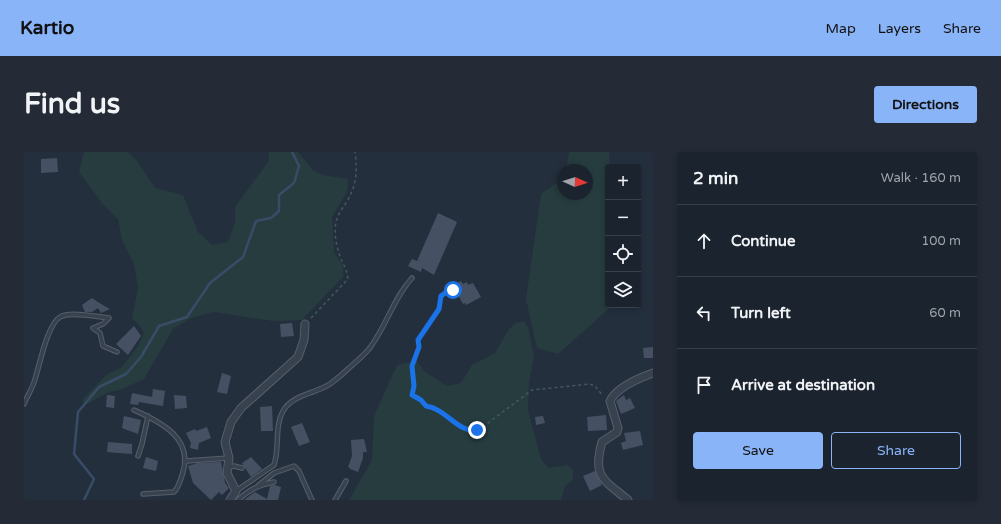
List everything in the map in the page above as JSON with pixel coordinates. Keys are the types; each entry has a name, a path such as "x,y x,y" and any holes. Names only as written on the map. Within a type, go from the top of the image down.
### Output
{"street":[{"path":"230,500 236,490 227,474 228,458 225,442 235,414 298,357 304,340 305,324"},
{"path":"628,500 601,477 599,469 599,451 602,442 617,432 618,428 610,401 614,395 630,384 653,373"}],"lane":[{"path":"236,490 274,465 278,446 280,418 288,406 302,396 330,384 355,363 369,348 404,288 412,278"},
{"path":"24,404 35,381 42,352 56,322 60,317 77,315 109,318 103,324 93,328 102,336 103,346 117,352"},
{"path":"134,410 148,416 172,432 181,441 186,462 181,481 174,492 143,494"},
{"path":"138,456 148,416"},
{"path":"186,462 228,458"},
{"path":"228,468 234,466 242,468"},
{"path":"238,500 249,490 259,485 274,473 294,466 299,471 312,500"},
{"path":"335,500 346,481"},
{"path":"259,485 274,482"}],"path":[{"path":"305,324 348,279 347,269 340,256 336,223 338,213 346,202 357,176 355,152"},
{"path":"459,292 449,290 441,296 439,309 418,340 419,347 412,366 414,386 412,395 421,400 426,406 435,407 456,424 470,431 484,426 532,390 555,386 590,384 596,386 604,399"}],"green space":[{"path":"84,152 128,152 137,161 155,188 183,195 198,232 212,245 228,242 235,223 235,207 268,162 269,152 298,152 313,170 323,175 348,179 347,192 332,217 334,252 343,266 343,277 302,320 273,321 214,312 191,318 173,329 144,379 120,390 109,392 87,404 83,403 83,399 106,375 122,367 138,346 144,333 132,318 138,288 134,264 122,240 118,219 102,203 79,172"},
{"path":"569,152 609,152 610,164 605,164 605,308 610,308 558,354 537,348 526,299 541,194 557,182 557,200 593,200 593,164 567,164"},
{"path":"524,321 528,327 534,357 529,382 528,410 541,459 549,468 568,465 573,470 573,480 565,486 561,500 349,500 372,460 374,416 397,365 417,361 424,371 447,386 461,383 472,365 495,353 509,329 516,323"}],"building":[{"path":"57,158 58,172 41,173 41,159"},
{"path":"438,213 457,222 434,275 422,268 421,272 408,266 412,259 417,261"},
{"path":"461,281 463,284 467,282 468,285 473,283 481,297 466,305 465,303 463,304 453,286"},
{"path":"92,298 110,309 101,313 98,308 92,312 85,312 82,305"},
{"path":"292,323 294,336 281,337 280,324"},
{"path":"134,326 141,336 128,355 116,344"},
{"path":"653,347 653,358 644,358 643,348"},
{"path":"222,373 231,376 227,394 217,392"},
{"path":"153,389 165,391 163,406 139,402 138,405 130,404 132,393 152,397"},
{"path":"107,395 115,396 114,408 106,407"},
{"path":"174,395 186,396 187,408 175,409"},
{"path":"624,395 626,400 630,398 635,408 621,414 616,401"},
{"path":"272,406 273,431 261,431 260,407"},
{"path":"606,415 607,430 588,431 587,417"},
{"path":"124,416 141,420 138,434 122,428"},
{"path":"543,416 545,423 536,425 535,417"},
{"path":"302,423 310,442 299,446 291,427"},
{"path":"207,427 211,438 199,443 198,450 190,448 191,443 186,433 195,429 196,431"},
{"path":"640,431 643,445 623,450 621,443 626,441 624,433"},
{"path":"364,439 367,452 363,452 363,458 358,472 348,467 352,456 351,440"},
{"path":"108,442 132,444 132,454 107,452"},
{"path":"146,457 158,461 156,471 143,468"},
{"path":"251,457 262,469 251,477 242,463"},
{"path":"221,462 225,483 229,488 222,495 219,492 211,500 193,483 188,466 198,463"},
{"path":"595,471 602,485 590,491 583,476"},
{"path":"274,485 281,487 278,500 244,500 255,492 267,499 270,486"}],"waterway":[{"path":"84,500 94,479 74,454 78,412 99,387 126,374 141,357 159,326 187,317 210,283 243,257 256,221 271,218 279,211 279,195 294,183 299,166 292,152"}],"route":[{"path":"453,290 449,290 441,296 439,309 418,340 419,347 412,366 414,374 412,395 421,400 426,406 435,407 443,412 456,424 470,431 477,430"}]}
